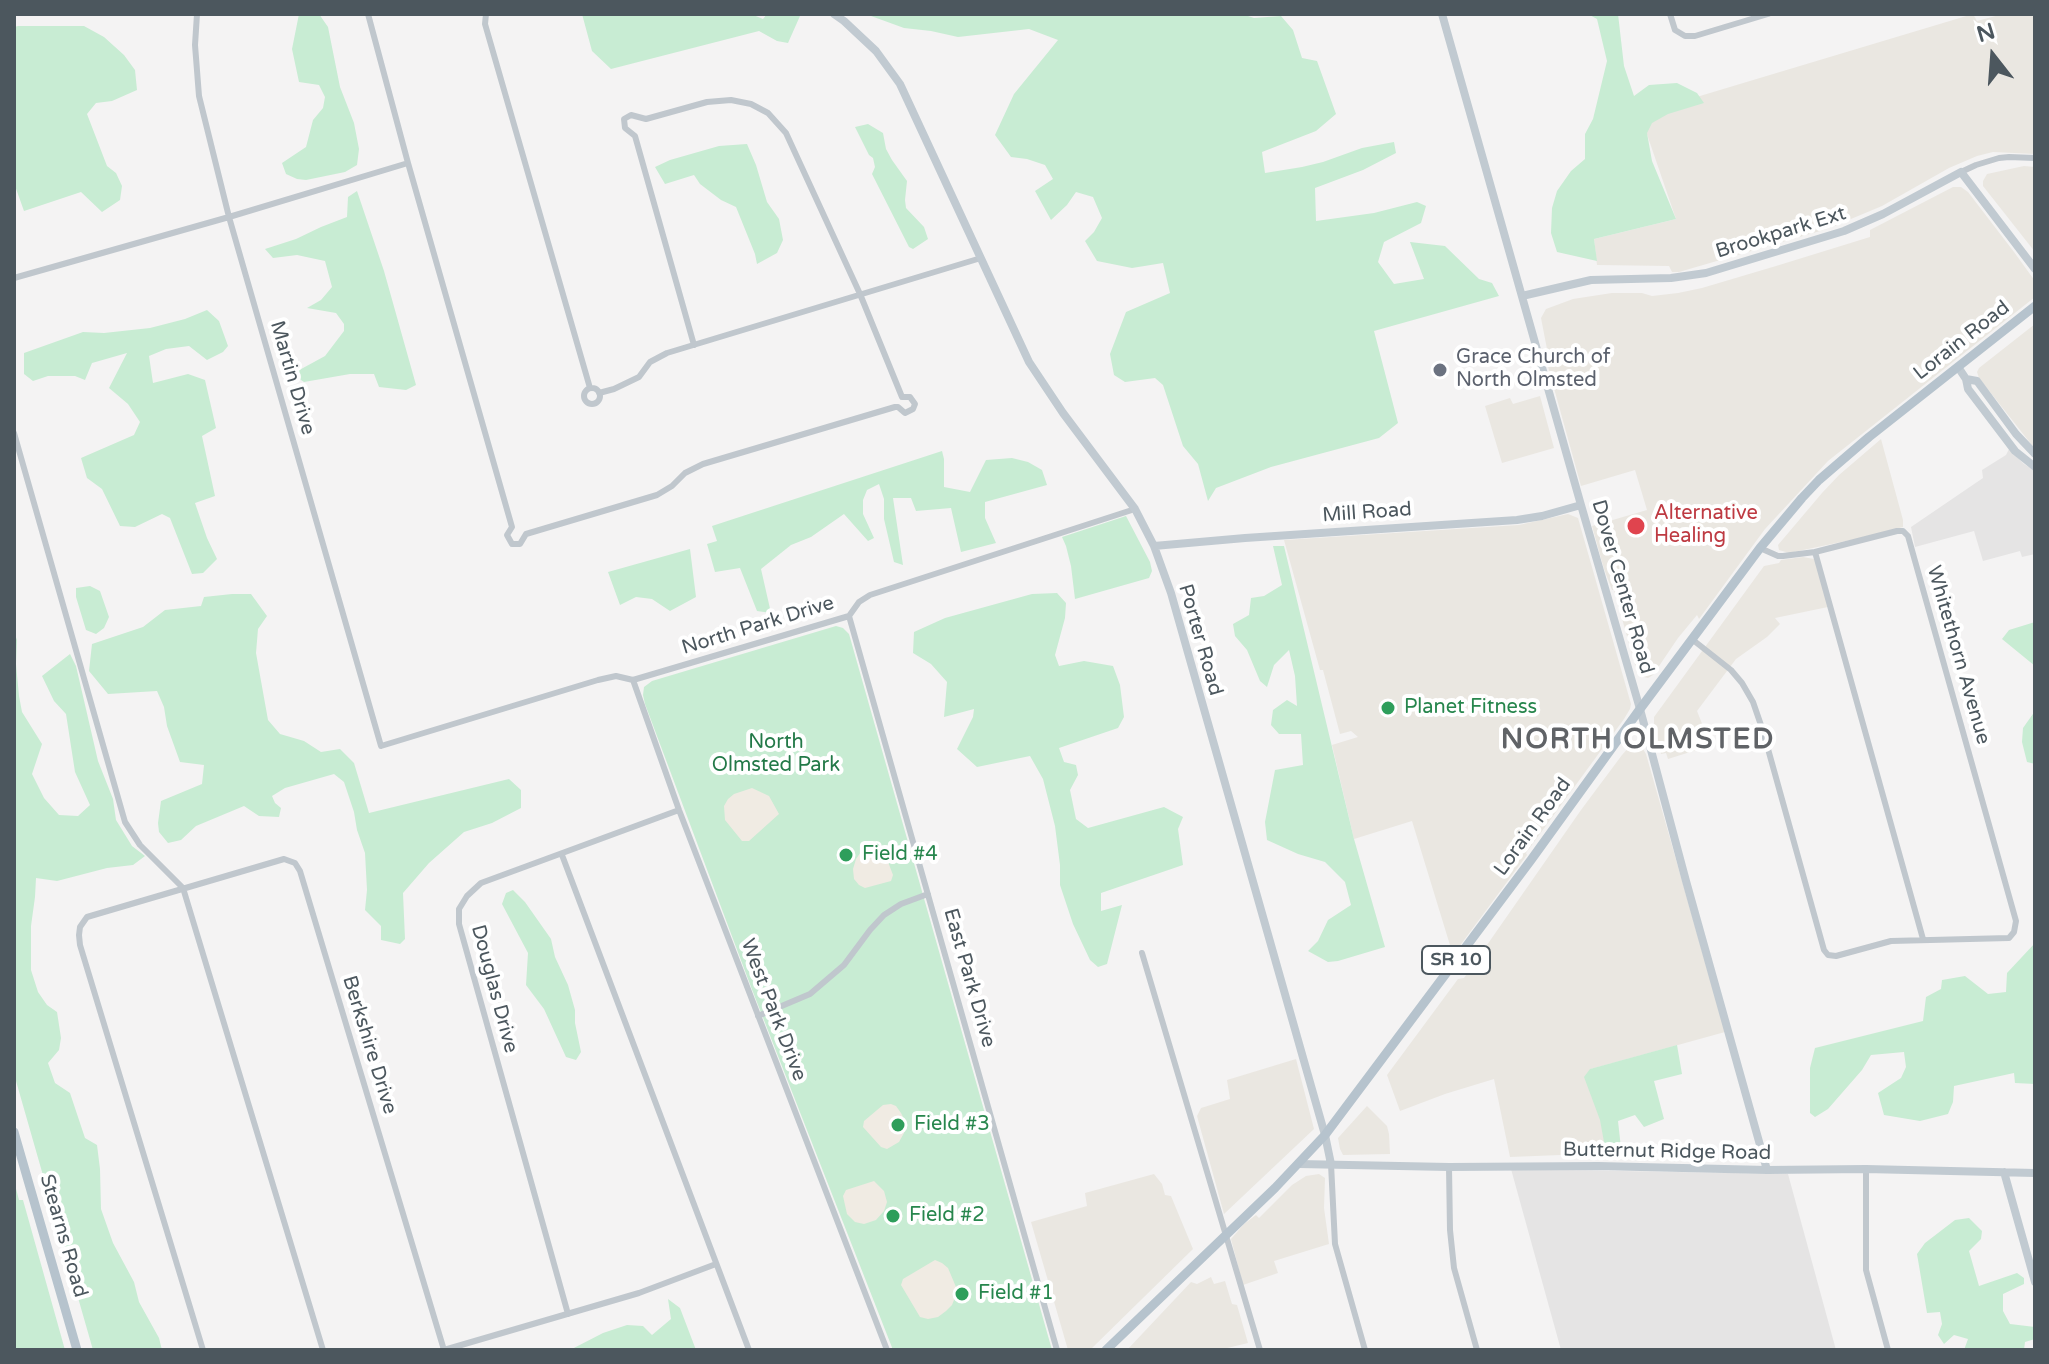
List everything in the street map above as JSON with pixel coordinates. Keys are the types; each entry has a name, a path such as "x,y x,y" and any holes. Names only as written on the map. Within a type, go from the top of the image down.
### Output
{"main road":[{"name":"Lorain Road","path":"1106,1350 1299,1164 1325,1135 1784,518 1819,480 1869,437 2035,306"},
{"name":"Stearns Road","path":"14,1132 77,1350"}],"street":[{"name":"Martin Drive","path":"197,14 195,45 199,96 229,217 381,746"},
{"path":"368,14 512,527 507,535 512,544 520,544 526,534 649,498 703,464 898,407"},
{"path":"486,14 485,24 590,388"},
{"name":"Porter Road","path":"834,14 876,51 900,84 1029,362 1135,509 1154,546 1171,593 1325,1135 1331,1164 1335,1244 1365,1350"},
{"name":"Dover Center Road","path":"1442,14 1640,709 1767,1170"},
{"path":"1670,14 1675,30 1685,36 1695,36 1768,14"},
{"path":"635,136 646,119 707,102 731,100 751,104 768,113 786,133 860,294 902,397"},
{"path":"646,119 628,116 624,124 635,136 694,345"},
{"name":"Brookpark Ext","path":"1522,296 1591,280 1671,278 1706,273 1853,227 1976,165 1999,158 2035,158"},
{"path":"14,278 408,163"},
{"path":"1961,172 2035,269"},
{"path":"599,393 639,377 650,362 667,353 981,258"},
{"path":"1958,367 1968,389 2015,451 2035,467"},
{"path":"1966,379 1977,381 2035,454"},
{"path":"590,388 597,389 600,398 597,402 584,400 584,394 590,388"},
{"path":"902,397 910,397 915,404 908,413 898,407 902,397"},
{"path":"14,433 125,822 140,845 183,888 323,1350"},
{"name":"Mill Road","path":"1154,546 1260,536 1517,520 1581,505"},
{"name":"North Park Drive","path":"381,746 598,680 616,676 633,680 849,616 859,602 870,595 1135,509"},
{"path":"512,527 526,534"},
{"name":"Whitethorn Avenue","path":"1760,548 1778,556 1815,552 1897,531 1903,531 1908,536 2016,921 2009,938 1923,939"},
{"path":"1693,640 1731,670 1753,702 1824,950 1828,955 1836,956 1891,941 1923,939 1815,552"},
{"name":"East Park Drive","path":"849,616 1057,1350"},
{"name":"West Park Drive","path":"633,680 679,810 887,1350"},
{"name":"Douglas Drive","path":"568,1314 459,924 459,909 481,883 679,810"},
{"path":"562,855 749,1350"},
{"name":"Berkshire Drive","path":"183,888 284,859 295,863 300,871 444,1350"},
{"path":"183,888 87,917 79,935 203,1350"},
{"path":"758,1016 810,994 844,965 884,915 901,904 928,894"},
{"path":"1142,953 1260,1350"},
{"name":"Butternut Ridge Road","path":"1299,1164 2035,1173"},
{"path":"1449,1167 1454,1268 1477,1350"},
{"path":"1866,1169 1866,1270 1888,1350"},
{"path":"2004,1172 2035,1282"},
{"path":"444,1350 639,1293 716,1264"}],"shaded area":[{"path":"1973,14 1977,21 2003,14 2035,14 2035,154 1993,152 1977,156 1949,168 1882,206 1827,229 1679,272 1672,272 1669,266 1597,265 1594,239 1676,219 1640,114"},
{"path":"2024,166 2035,167 2035,252 1983,186 1987,174"},
{"path":"1953,187 1961,187 1968,192 2014,252 2035,281 2035,297 1828,461 1765,529 1699,619 1697,615 1678,638 1653,675 1648,678 1640,676 1592,526 1647,510 1635,470 1581,486 1544,352 1547,349 1541,318 1546,309 1573,299 1612,293 1652,296 1678,293 1776,266 1870,237 1870,230"},
{"path":"2035,324 2035,449 1977,372"},
{"path":"1540,396 1554,448 1502,463 1485,406 1510,398 1513,404"},
{"path":"1881,439 1903,527 1789,553 1779,550 1778,545 1822,493"},
{"path":"2009,449 2035,471 2035,554 2022,557 2020,551 1983,561 1974,531 1915,547 1911,527 1983,478 1982,470 2006,455"},
{"path":"1568,514 1578,518 1630,709 1453,955 1412,821 1354,839 1332,745 1358,737 1351,731 1340,734 1284,540 1519,525"},
{"path":"1803,557 1814,559 1828,607 1775,618 1780,624 1736,659 1697,711 1709,741 1702,743 1703,748 1668,759 1666,753 1661,754 1654,717 1764,566"},
{"path":"1630,746 1643,749 1646,754 1725,1032 1591,1069 1611,1153 1510,1157 1494,1079 1400,1111 1387,1075 1458,979 1464,978 1581,810"},
{"path":"1296,1059 1314,1129 1224,1214 1197,1116 1201,1108 1230,1099 1227,1080"},
{"path":"1367,1106 1387,1126 1390,1154 1343,1155 1338,1138"},
{"path":"1511,1169 1788,1174 1836,1350 1561,1350"},
{"path":"1154,1174 1162,1184 1165,1195 1171,1196 1193,1249 1090,1350 1068,1350 1031,1222 1087,1206 1085,1193"},
{"path":"1319,1174 1325,1178 1324,1208 1329,1244 1274,1261 1278,1273 1243,1285 1231,1239 1256,1215 1259,1218 1292,1185 1306,1176"},
{"path":"1211,1277 1214,1284 1225,1281 1232,1304 1237,1305 1248,1343 1219,1350 1127,1350 1191,1282 1197,1284"}],"green space":[{"path":"299,14 319,14 328,27 340,87 354,123 359,149 357,165 345,172 306,180 286,174 282,163 306,147 313,120 323,108 325,97 319,85 299,82 292,49"},
{"path":"582,14 751,14 763,19 767,14 800,16 788,43 759,31 611,69 592,51"},
{"path":"870,14 1281,16 1293,30 1302,58 1317,61 1336,114 1316,131 1262,152 1265,173 1323,162 1362,148 1394,142 1396,153 1363,170 1315,188 1316,221 1374,213 1417,202 1426,206 1421,223 1384,242 1378,262 1394,284 1424,279 1410,242 1445,246 1479,279 1492,283 1499,296 1374,331 1398,423 1379,438 1271,467 1216,488 1208,501 1198,464 1183,446 1163,385 1155,378 1125,382 1114,375 1110,354 1126,312 1170,293 1163,263 1132,268 1097,261 1085,241 1102,218 1093,197 1076,192 1051,220 1035,191 1053,179 1045,165 1011,157 995,135 1014,94 1058,40 1029,29 958,37 904,28"},
{"path":"1588,14 1618,14 1624,66 1634,96 1649,85 1677,83 1697,93 1704,103 1668,114 1652,123 1647,133 1652,161 1676,219 1594,239 1597,261 1557,252 1551,233 1552,208 1557,191 1571,171 1585,159 1585,134 1593,119 1607,61 1597,19"},
{"path":"84,26 104,37 135,70 137,90 112,101 96,103 87,114 107,166 116,173 122,186 120,200 102,212 81,192 24,211 14,183 14,27"},
{"path":"868,124 883,133 886,149 907,181 906,208 924,227 928,239 913,249 909,247 872,174 875,167 873,158 855,127"},
{"path":"747,144 767,202 779,219 783,240 777,253 757,264 736,207 700,184 694,175 665,184 655,167 719,146"},
{"path":"357,191 384,271 416,385 406,390 379,387 374,374 350,374 304,382 292,374 325,356 344,331 344,324 336,313 307,308 321,300 332,287 325,261 297,255 273,258 265,249 347,217 348,197"},
{"path":"207,310 219,321 228,346 223,352 207,360 189,346 166,349 149,356 153,383 188,374 205,380 216,428 202,436 215,496 195,503 217,559 203,573 192,574 170,518 162,514 135,527 120,526 102,489 87,478 81,458 134,435 140,422 128,404 109,388 127,353 92,363 85,380 75,376 48,376 33,381 24,374 24,353 83,332 150,328"},
{"path":"942,451 944,487 970,492 986,460 1012,458 1042,470 1047,485 985,502 985,518 996,543 961,552 951,508 916,511 911,498 893,498 903,565 894,562 879,484 867,490 863,500 863,514 874,538 868,541 844,514 811,537 791,545 761,569 771,613 757,611 740,568 715,572 707,544 717,541 712,526"},
{"path":"1126,516 1150,562 1152,571 1149,578 1075,599 1071,566 1062,537"},
{"path":"1273,546 1284,546 1354,839 1385,947 1338,961 1328,962 1308,951 1318,941 1328,920 1351,905 1345,882 1325,862 1267,840 1265,822 1275,770 1303,765 1301,734 1279,734 1271,725 1273,710 1287,700 1297,706 1289,650 1274,665 1267,687 1260,681 1247,650 1235,636 1233,624 1249,615 1251,598 1264,596 1282,585"},
{"path":"690,549 696,597 670,611 652,599 636,597 620,605 608,572"},
{"path":"90,586 100,591 109,617 104,628 96,634 86,630 76,597 76,588"},
{"path":"1057,593 1066,603 1055,655 1059,666 1084,661 1113,666 1120,685 1124,717 1118,728 1059,748 1064,762 1076,765 1078,775 1070,790 1076,819 1088,828 1164,807 1183,817 1178,829 1183,865 1101,893 1101,911 1122,905 1107,964 1098,967 1090,960 1073,924 1060,885 1055,826 1043,779 1030,756 977,767 957,749 974,709 944,717 947,682 931,664 913,653 914,632 945,618 1032,594"},
{"path":"251,594 267,616 258,629 256,653 268,720 280,734 304,741 321,752 340,749 354,763 369,813 509,779 521,790 521,808 492,823 464,832 429,863 403,893 405,939 400,944 381,940 381,926 365,910 365,853 344,782 334,774 285,788 272,796 281,808 279,817 259,816 244,806 196,826 181,840 168,843 159,832 161,801 202,784 204,765 180,762 157,691 108,694 89,671 92,644 143,627 165,610 201,606 204,597"},
{"path":"2035,622 2035,666 2002,639 2009,630"},
{"name":"North Olmsted Park","path":"836,626 849,634 1052,1350 893,1350 751,987 645,704 644,687 652,681"},
{"path":"14,632 22,712 42,744 32,774 44,798 59,815 78,816 90,805 75,772 66,714 54,701 42,676 70,654 76,666 98,761 113,799 116,820 132,846 145,856 133,865 107,868 57,881 36,878 31,970 38,992 47,1005 57,1012 61,1038 59,1050 48,1063 55,1083 70,1093 85,1138 97,1145 101,1209 113,1243 134,1282 139,1302 159,1338 162,1350 93,1350 14,1074"},
{"path":"2035,711 2035,764 2027,762 2022,742 2023,728"},
{"path":"513,890 551,939 575,1010 581,1052 576,1060 566,1057 544,1009 526,985 528,953 502,904 506,893"},
{"path":"2035,943 2035,1084 2015,1083 2014,1073 1954,1086 1948,1114 1920,1121 1884,1115 1878,1093 1901,1078 1906,1067 1904,1052 1871,1055 1828,1109 1815,1117 1810,1113 1810,1068 1815,1048 1923,1021 1926,997 1941,989 1942,980 1965,976 1988,994 2006,992 2007,973"},
{"path":"1677,1045 1682,1074 1654,1081 1664,1119 1644,1127 1635,1115 1618,1121 1621,1148 1606,1153 1600,1120 1584,1077 1590,1069"},
{"path":"14,1181 19,1200 23,1200 65,1350 14,1350"},
{"path":"1969,1218 1982,1231 1981,1239 1969,1251 1979,1286 2017,1273 2024,1278 2024,1284 2003,1294 2003,1311 2010,1324 2035,1327 2035,1339 2025,1342 2024,1350 1964,1350 1968,1339 1954,1335 1944,1344 1938,1335 1942,1324 1940,1312 1927,1313 1917,1254 1925,1243 1955,1220"},
{"path":"668,1299 680,1308 696,1350 570,1350 627,1325 643,1326 652,1335 671,1319"}],"sand":[{"path":"752,788 769,796 779,814 749,841 742,841 725,820 724,806 734,794"},
{"path":"870,845 882,846 893,875 891,881 865,888 854,879 853,869 863,849"},
{"path":"883,1105 896,1106 905,1121 904,1133 899,1142 887,1149 881,1147 863,1127 864,1121"},
{"path":"874,1181 884,1191 887,1202 884,1211 876,1220 864,1224 855,1222 847,1214 843,1196 846,1190"},
{"path":"935,1260 948,1268 956,1295 946,1311 928,1319 920,1317 901,1285 903,1279"}],"place":[{"name":"Grace Church of North Olmsted","path":"1440,370"},
{"name":"Alternative Healing","path":"1636,526"},
{"name":"Planet Fitness","path":"1388,708"},
{"name":"Field #4","path":"846,855"},
{"name":"Field #3","path":"898,1125"},
{"name":"Field #2","path":"893,1216"},
{"name":"Field #1","path":"962,1294"}],"district":[{"name":"NORTH OLMSTED","path":"1638,741"}]}
